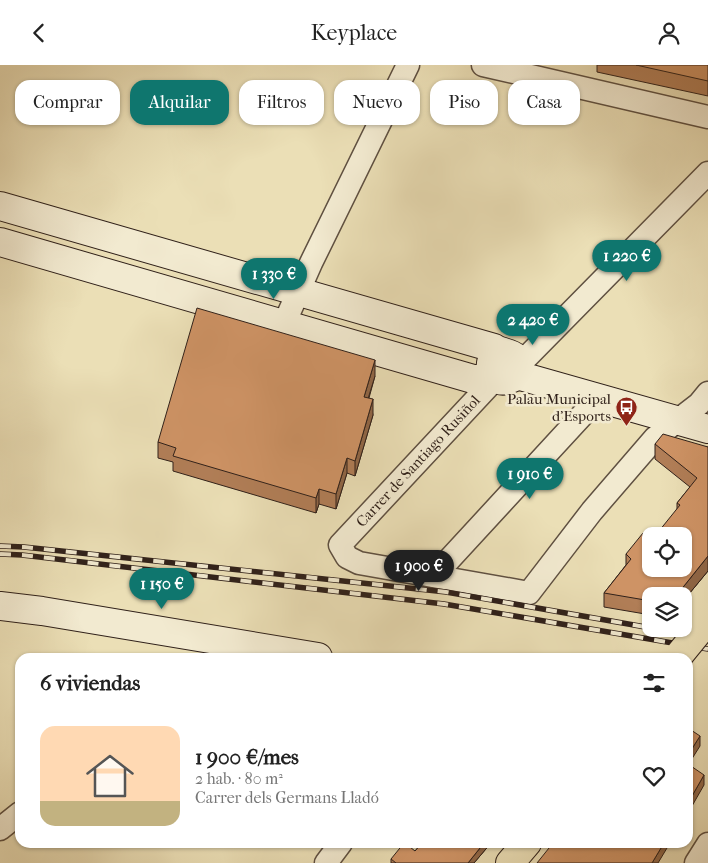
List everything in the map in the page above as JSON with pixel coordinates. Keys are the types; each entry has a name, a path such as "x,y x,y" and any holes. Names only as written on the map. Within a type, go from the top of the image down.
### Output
{"main road":[{"path":"681,653 705,623"},
{"path":"510,863 523,848"}],"street":[{"path":"284,324 408,65"},
{"path":"483,65 708,117"},
{"name":"Carrer de Santiago Rusiñol","path":"434,576 359,563 347,557 340,545 505,369 708,173"},
{"path":"0,206 494,348 505,369"},
{"path":"0,242 473,379 483,379 505,369 708,429"},
{"path":"434,576 529,593 592,511 655,438 699,404 708,393"},
{"path":"434,576 598,398"},
{"path":"0,606 231,651 260,653"},
{"path":"0,829 15,817"},
{"path":"696,863 708,844"},
{"path":"326,863 337,848"}],"building":[{"path":"636,65 708,65 708,81"},
{"path":"197,308 375,360 364,397 373,399 355,461 347,458 336,494 319,489 316,498 173,456 176,448 158,442"},
{"path":"663,434 708,447 708,556 692,576 692,527 662,527 680,505 677,503 697,478 655,444"},
{"path":"642,534 642,577 691,577 683,587 642,587 642,599 604,593 631,559 626,554"},
{"path":"693,731 700,736 693,747"},
{"path":"693,767 704,775 693,794"},
{"path":"400,848 411,848 415,851 418,848 480,848 468,863 396,863 391,859"},
{"path":"549,848 661,848 652,863 537,863"}],"railway":[{"path":"0,546 446,592 642,626"},
{"path":"0,554 444,604 708,649"},
{"path":"692,635 708,638"}],"place":[{"name":"Palau Municipal d'Esports","path":"627,427"}]}
